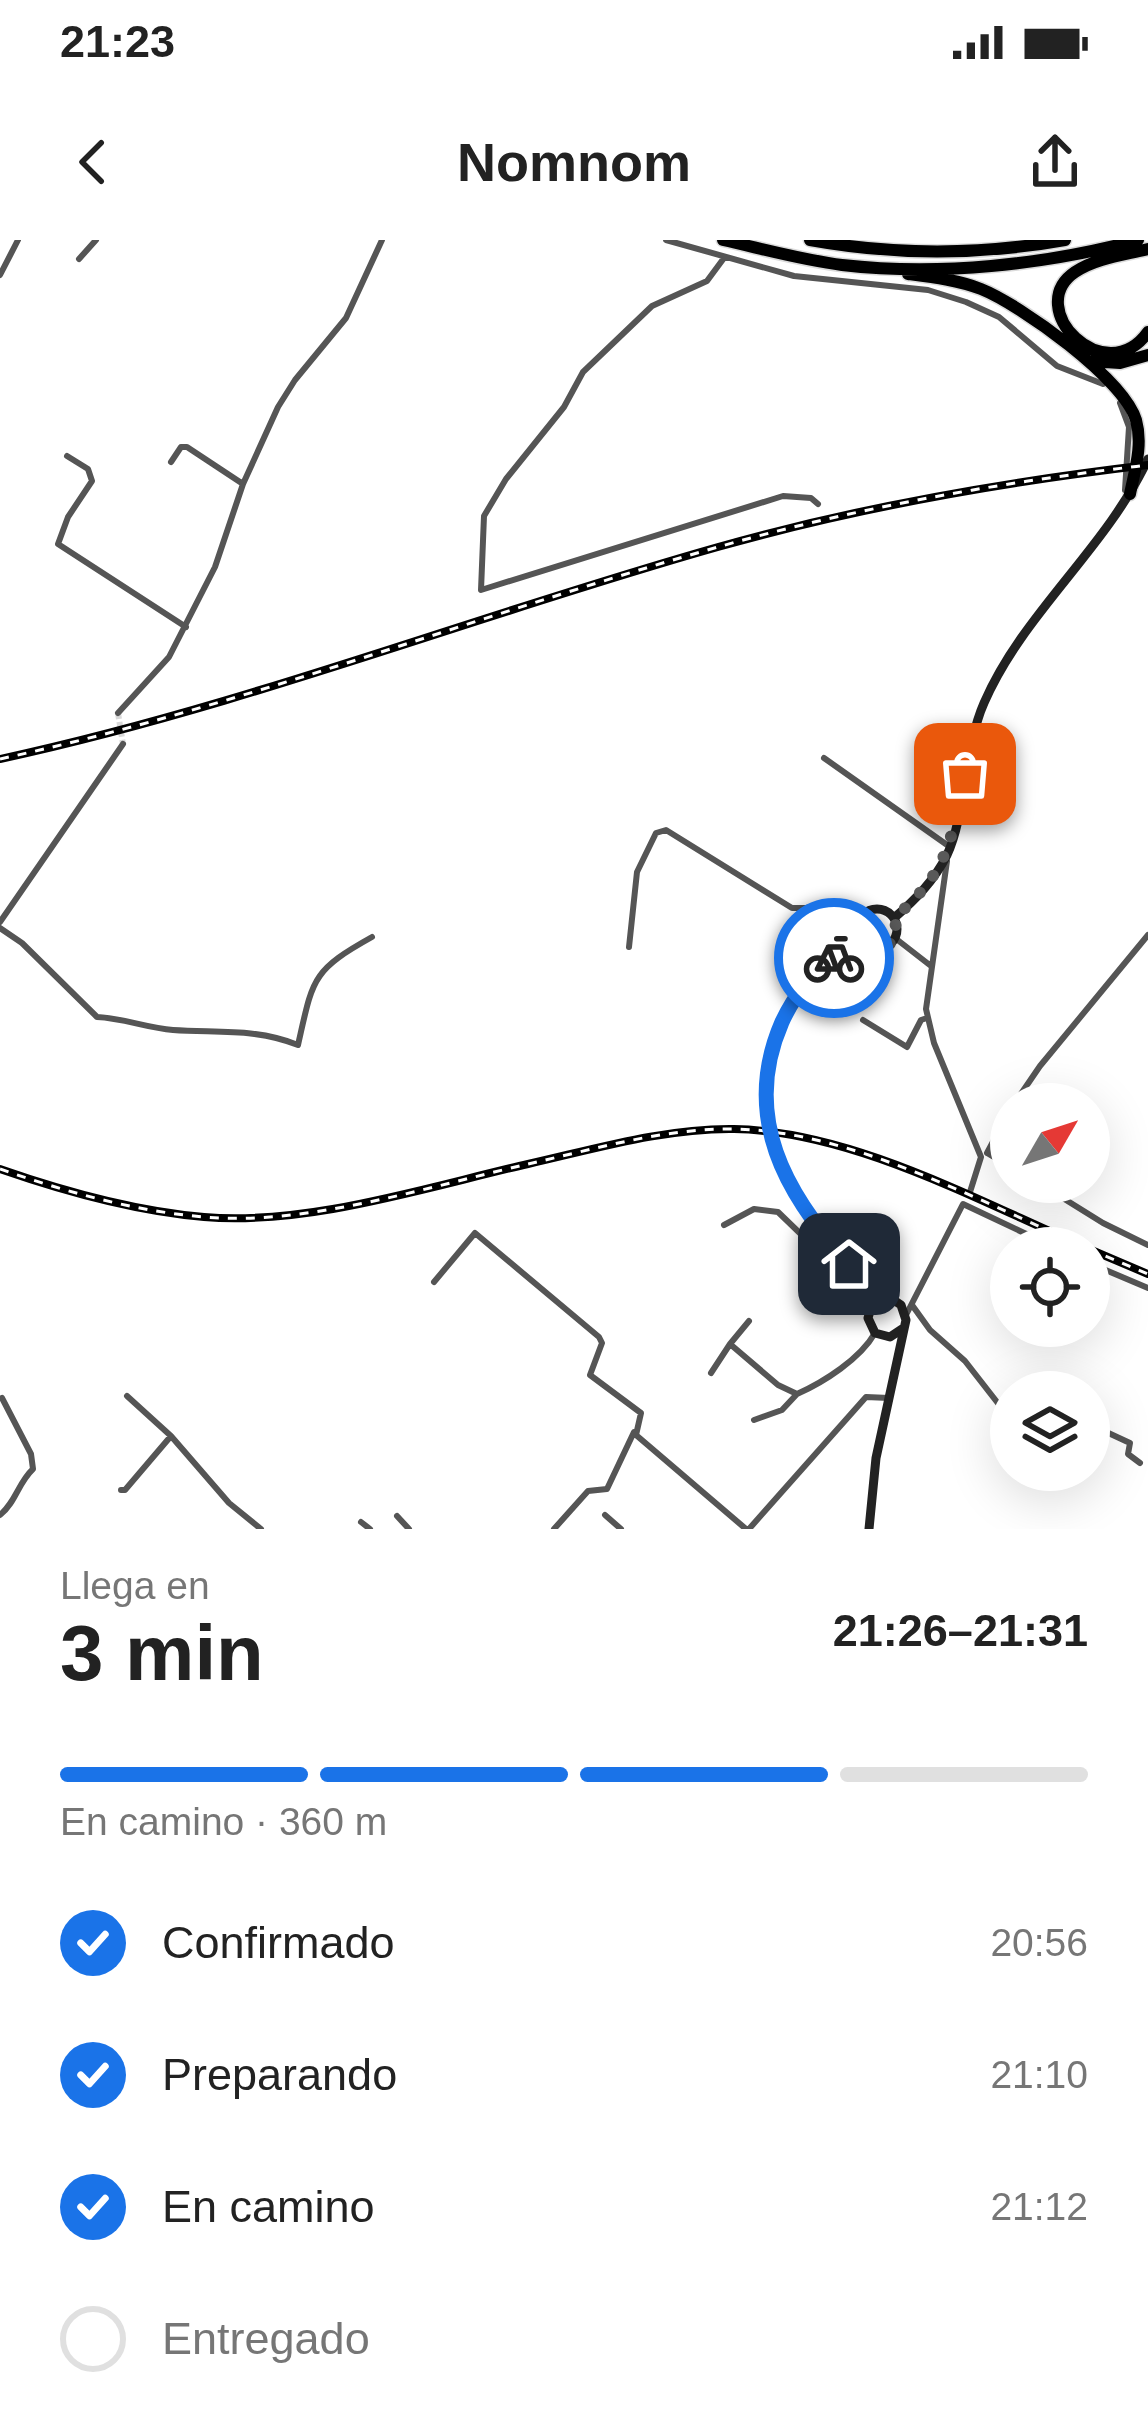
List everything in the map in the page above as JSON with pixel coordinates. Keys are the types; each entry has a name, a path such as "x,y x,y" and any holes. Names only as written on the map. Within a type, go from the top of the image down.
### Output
{"highway":[{"path":"723,240 803,259 952,281 989,293 1088,361 1124,395 1135,417 1139,450 1127,498"},
{"path":"810,240 965,251 1065,240"},
{"path":"965,251 1005,240"},
{"path":"883,268 1020,262 1140,246"},
{"path":"1140,246 1077,271 1062,287 1058,307 1068,330 1098,351 1120,353 1141,342 1148,332"},
{"path":"1088,361 1120,363 1148,355"}],"street":[{"path":"0,275 18,240"},
{"path":"79,260 96,240"},
{"path":"118,712 155,675 186,627 232,526 243,484 295,380 346,319 382,240"},
{"path":"666,240 794,276 928,290 999,317 1046,359 1101,381 1122,406 1129,427 1127,498"},
{"path":"724,258 707,280 652,306 583,373 564,407 506,479 484,515 481,590 783,496 812,498 818,504"},
{"path":"171,462 184,446 243,484"},
{"path":"67,456 88,470 92,481 68,517 58,544 186,627"},
{"path":"990,1155 983,1151 927,1018 949,849 975,730 993,685 1127,498 1148,460"},
{"path":"123,744 0,925 97,1017 127,1018 170,1030 271,1034 298,1045 311,984 325,966 372,937"},
{"path":"824,758 949,849"},
{"path":"629,947 638,872 656,833 666,830 792,908 825,902 860,917"},
{"path":"894,918 920,896 949,849"},
{"path":"894,918 876,908 860,917 856,926 860,940 869,947 881,949 895,938"},
{"path":"894,918 895,938"},
{"path":"1028,1083 1148,934"},
{"path":"895,938 932,965"},
{"path":"860,940 824,965 794,997 774,1040 763,1087 774,1146 801,1202 872,1290 875,1303 868,1318 896,1363"},
{"path":"863,1020 907,1047 921,1020 927,1018"},
{"path":"970,1192 990,1140"},
{"path":"1070,1203 1148,1245"},
{"path":"869,1529 876,1457 909,1310 964,1204 1012,1227"},
{"path":"724,1225 754,1209 778,1212 875,1303"},
{"path":"823,1232 964,1361 990,1394"},
{"path":"434,1282 475,1233 598,1337 602,1343 590,1375 641,1413 607,1489 588,1491 554,1529"},
{"path":"1110,1272 1148,1288"},
{"path":"875,1303 892,1299"},
{"path":"711,1373 749,1321"},
{"path":"754,1420 782,1410 880,1335 902,1329"},
{"path":"730,1344 778,1385 797,1394"},
{"path":"127,1396 171,1436 229,1503 261,1529"},
{"path":"634,1432 747,1529 866,1397 889,1398"},
{"path":"0,1515 12,1506 20,1482 33,1469 31,1454 2,1398"},
{"path":"1110,1434 1130,1443 1128,1454 1140,1463"},
{"path":"121,1490 171,1436"},
{"path":"605,1515 621,1529"},
{"path":"397,1516 409,1529"},
{"path":"361,1522 370,1529"}],"tunnel":[{"path":"118,713 123,744"}],"railway":[{"path":"0,759 271,687 628,573 771,533 931,497 1148,465"},
{"path":"0,1169 75,1193 178,1214 284,1216 367,1203 604,1146 734,1129 779,1133 870,1155 1041,1227"},
{"path":"1110,1258 1148,1274"}],"way so far":[{"path":"834,958 860,940 875,949 892,943 897,931 894,918 920,896 949,852 965,774"}],"route":[{"path":"834,958 794,997 774,1040 763,1087 776,1155 801,1202 849,1264"}]}
